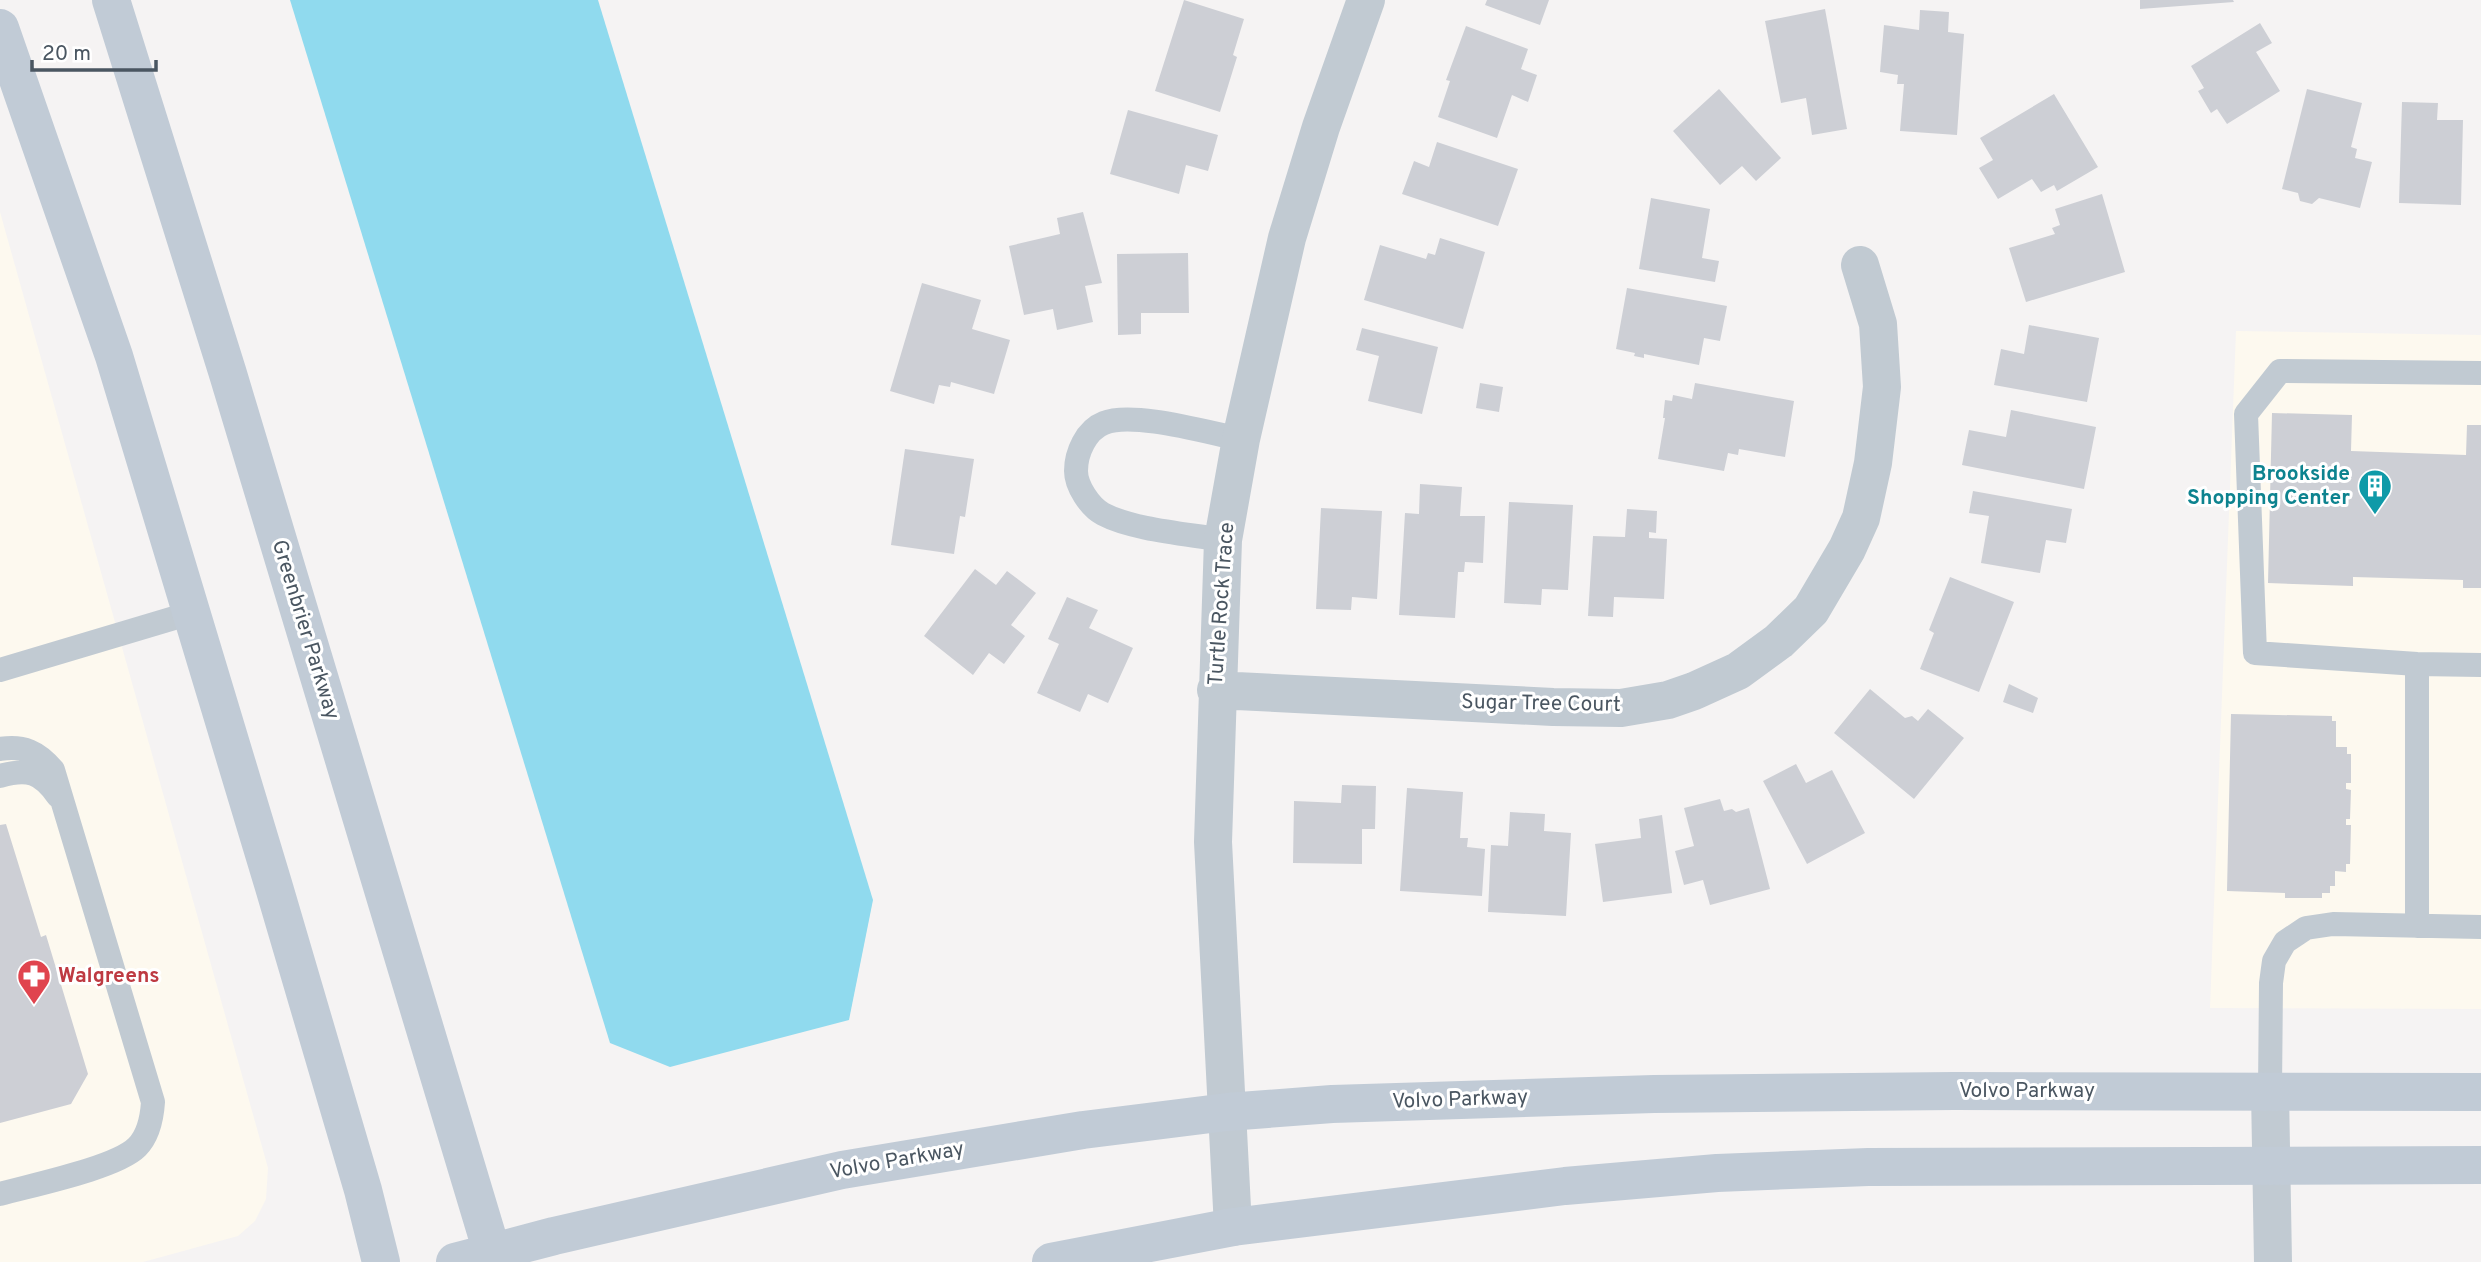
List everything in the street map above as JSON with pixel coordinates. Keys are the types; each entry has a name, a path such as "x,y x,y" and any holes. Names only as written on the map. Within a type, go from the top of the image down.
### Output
{"main road":[{"name":"Greenbrier Parkway","path":"111,0 236,400 493,1257"},
{"path":"0,28 114,356 363,1190 381,1262"},
{"name":"Volvo Parkway","path":"454,1262 493,1257 554,1236 842,1170 1083,1130 1227,1112 1332,1104 1654,1094 2481,1091"},
{"path":"1051,1262 1233,1227 1565,1186 1717,1172 1868,1167 2481,1165"}],"street":[{"name":"Turtle Rock Trace","path":"1233,1227 1213,842 1223,540 1241,439 1287,238 1321,127 1366,0"},
{"name":"Sugar Tree Court","path":"1216,690 1621,708 1681,696 1738,671 1779,641 1811,610 1847,550 1861,518 1872,463 1882,387 1878,324 1860,265"},
{"path":"2270,1091 2273,1262"}],"lane":[{"path":"2481,373 2280,371 2246,414 2255,653 2417,664 2481,665"},
{"path":"1223,540 1127,523 1102,513 1085,496 1076,477 1076,462 1086,437 1104,423 1143,419 1241,439"},
{"path":"0,670 191,613"},
{"path":"2417,664 2417,926"},
{"path":"0,748 25,748 42,757 53,770 153,1102 152,1120 138,1146 116,1161 0,1194"},
{"path":"0,776 18,771 33,773 46,781 65,809"},
{"path":"2270,1091 2271,983 2274,961 2285,942 2306,928 2333,924 2481,928"}],"shaded area":[{"path":"0,212 268,1168 266,1199 255,1221 238,1236 143,1262 0,1262"},
{"path":"2236,331 2481,335 2481,1009 2210,1008"}],"water":[{"path":"290,0 598,0 873,900 849,1020 670,1067 610,1043"}],"building":[{"path":"1184,0 1244,19 1233,55 1237,57 1220,112 1155,91"},
{"path":"1487,0 1549,0 1540,25 1485,5"},
{"path":"2140,0 2233,0 2234,2 2140,9"},
{"path":"1825,9 1847,129 1812,135 1806,98 1781,103 1765,21"},
{"path":"1920,10 1949,12 1948,32 1964,34 1957,135 1900,131 1904,84 1897,84 1898,75 1880,72 1884,25 1919,30"},
{"path":"2260,23 2272,43 2256,52 2280,91 2227,124 2217,109 2211,113 2198,91 2204,88 2191,66"},
{"path":"1466,26 1528,49 1521,69 1537,75 1528,102 1512,95 1497,138 1438,117 1450,81 1446,80"},
{"path":"1719,89 1781,158 1756,181 1742,166 1720,185 1673,131"},
{"path":"2307,89 2362,103 2351,147 2357,149 2355,158 2372,162 2360,208 2319,198 2312,204 2300,201 2298,193 2282,189"},
{"path":"2054,94 2098,167 2057,191 2054,185 2041,192 2032,179 1998,199 1979,168 1993,160 1980,138"},
{"path":"2402,102 2438,103 2437,120 2463,120 2461,205 2399,203"},
{"path":"1128,110 1218,135 1208,171 1186,165 1179,194 1110,174"},
{"path":"1437,142 1518,169 1498,226 1402,194 1414,161 1429,167"},
{"path":"2102,194 2125,272 2026,302 2009,248 2055,234 2052,228 2060,225 2055,209"},
{"path":"1651,198 1710,209 1702,258 1719,261 1715,282 1639,269"},
{"path":"1083,212 1102,283 1085,286 1093,322 1057,330 1053,309 1024,315 1009,246 1060,234 1057,218"},
{"path":"1440,238 1485,252 1463,329 1364,300 1380,245 1426,259 1428,253 1435,255"},
{"path":"1188,253 1189,313 1141,313 1141,334 1118,335 1117,254"},
{"path":"922,283 981,300 972,329 1010,340 994,394 951,382 950,387 939,385 934,404 890,391"},
{"path":"1627,288 1727,306 1720,341 1704,338 1699,365 1644,354 1644,358 1616,349"},
{"path":"2029,325 2099,338 2087,402 1994,385 2001,349 2024,354"},
{"path":"1362,328 1438,347 1422,414 1368,401 1379,356 1356,350"},
{"path":"1480,383 1503,387 1499,412 1476,408"},
{"path":"1695,383 1794,401 1785,457 1739,449 1738,455 1728,453 1724,471 1658,459 1665,418 1665,400 1672,401 1673,395 1692,399"},
{"path":"2011,410 2096,427 2084,489 1962,465 1969,430 2006,437"},
{"name":"Brookside Shopping Center","path":"2272,413 2352,415 2351,451 2466,455 2467,425 2481,425 2481,588 2463,588 2463,580 2353,577 2353,586 2268,583"},
{"path":"905,449 974,459 965,517 960,516 954,554 891,545"},
{"path":"1420,484 1462,487 1460,516 1485,516 1483,563 1465,562 1464,572 1458,572 1455,618 1399,615 1405,513 1419,514"},
{"path":"1973,491 2072,509 2066,543 2046,540 2040,573 1981,563 1989,516 1969,513"},
{"path":"1509,502 1573,505 1568,590 1542,589 1541,605 1504,603"},
{"path":"1321,508 1382,511 1377,599 1352,597 1351,610 1316,609"},
{"path":"1627,509 1657,511 1656,533 1649,532 1649,538 1667,539 1664,599 1614,597 1613,617 1588,616 1593,536 1625,537"},
{"path":"975,569 996,585 1007,571 1036,593 1011,625 1025,636 1004,664 989,653 973,675 924,636"},
{"path":"1950,577 2014,602 1979,692 1920,669 1934,633 1929,630"},
{"path":"1067,597 1098,610 1089,628 1133,648 1108,703 1088,694 1080,712 1037,693 1059,644 1048,639"},
{"path":"2009,684 2038,698 2033,713 2003,702"},
{"path":"1870,689 1905,718 1912,716 1918,721 1928,709 1964,738 1914,799 1834,733"},
{"path":"2231,714 2332,716 2332,721 2336,721 2336,747 2347,747 2347,754 2351,754 2351,783 2346,783 2346,789 2351,790 2350,819 2346,819 2346,825 2351,825 2350,864 2346,864 2346,872 2335,871 2335,886 2330,886 2330,893 2322,893 2322,898 2285,898 2285,893 2227,891"},
{"path":"1796,764 1806,783 1832,770 1865,833 1807,864 1763,781"},
{"path":"1342,785 1376,786 1375,829 1362,829 1362,864 1293,863 1294,801 1341,803"},
{"path":"1407,788 1463,792 1460,838 1468,838 1467,847 1485,849 1482,896 1400,891"},
{"path":"1720,799 1724,811 1732,809 1736,812 1749,808 1770,889 1710,905 1703,880 1684,885 1675,851 1694,846 1684,808"},
{"path":"1510,812 1545,814 1544,831 1571,833 1566,916 1488,912 1491,845 1508,846"},
{"path":"1662,815 1672,893 1603,902 1595,844 1641,838 1639,819"},
{"name":"Walgreens","path":"6,824 41,937 46,935 88,1074 71,1104 0,1123 0,825"}],"place":[{"name":"Brookside Shopping Center","path":"2375,516"},
{"name":"Walgreens","path":"34,1006"}]}
